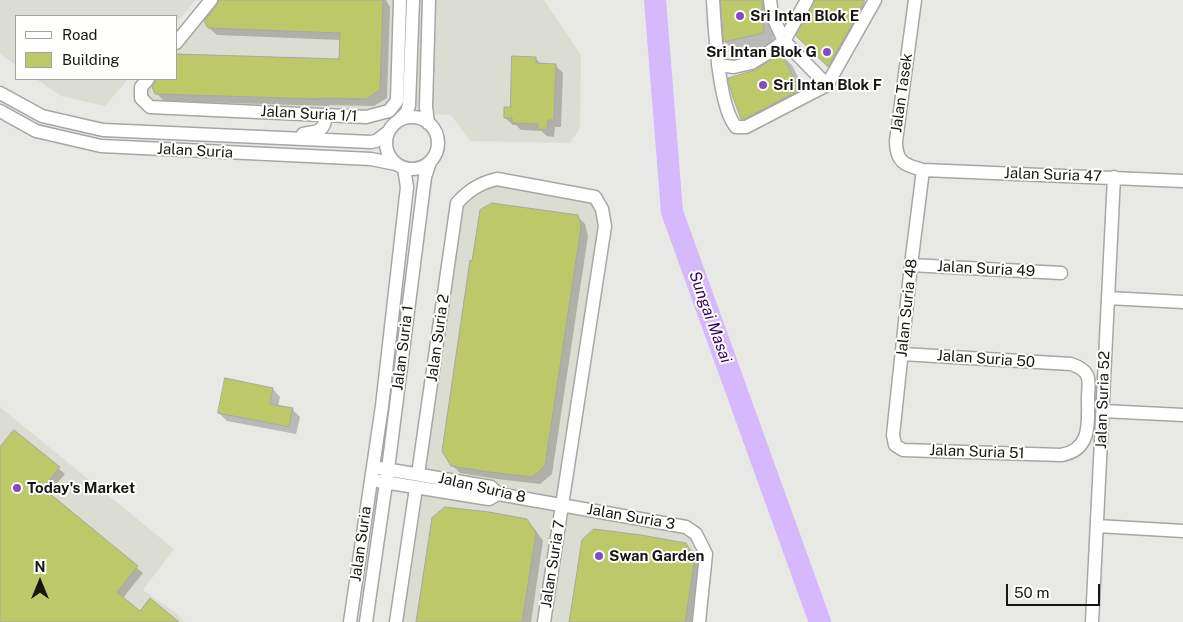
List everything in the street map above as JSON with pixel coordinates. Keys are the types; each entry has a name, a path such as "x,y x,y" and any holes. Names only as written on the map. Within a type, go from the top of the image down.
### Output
{"street":[{"path":"178,40 210,0"},
{"name":"Jalan Suria 1/1","path":"147,80 141,87 141,98 150,107 366,117 389,110 397,101 400,0"},
{"path":"400,119 417,117 428,123 435,131 438,147 430,162 422,167 413,169 400,166 390,158 386,150 385,141 393,124 407,112 409,105 413,0"},
{"path":"428,123 426,107 429,0"},
{"path":"712,0 718,65 730,120 736,128 746,127 827,85 875,0"},
{"path":"770,0 772,15 784,41 827,85"},
{"path":"718,65 734,66 751,63 784,41 807,0"},
{"name":"Jalan Tasek","path":"915,0 896,151 901,162 922,170"},
{"name":"Jalan Suria","path":"0,93 42,116 103,130 371,142 376,141 388,132"},
{"name":"Jalan Suria","path":"0,111 36,131 101,146 371,159 400,166"},
{"path":"283,138 319,131 324,126 326,115"},
{"name":"Jalan Suria 1","path":"378,535 425,177 430,162"},
{"name":"Jalan Suria 1","path":"372,473 382,406 407,187 400,166"},
{"name":"Jalan Suria 47","path":"922,170 1183,181"},
{"name":"Jalan Suria 48","path":"895,445 893,435 922,170"},
{"name":"Jalan Suria 52","path":"1092,622 1114,177"},
{"name":"Jalan Suria 2","path":"418,474 457,203 470,189 497,179 595,197"},
{"name":"Jalan Suria 7","path":"544,622 605,226 602,209 595,197"},
{"name":"Jalan Suria 49","path":"911,265 1061,273"},
{"path":"1108,298 1183,302"},
{"name":"Jalan Suria 50","path":"902,354 1071,364 1082,369 1088,377 1087,431"},
{"path":"1103,411 1183,415"},
{"path":"1087,431 1102,431"},
{"name":"Jalan Suria 51","path":"895,445 903,450 1061,455 1070,454 1077,449 1087,431"},
{"name":"Jalan Suria 8","path":"372,473 388,469 418,474 491,488 498,494 562,505"},
{"path":"372,473 386,482 416,488 490,499 498,494"},
{"name":"Jalan Suria","path":"350,622 372,473"},
{"path":"396,622 416,488"},
{"name":"Jalan Suria 3","path":"562,505 682,526 696,534 706,554 699,622"},
{"path":"1097,526 1183,531"},
{"name":"Jalan Suria","path":"366,622 378,535"}],"shaded area":[{"path":"0,0 196,0 178,21 178,15 15,15 15,64 0,54"},
{"path":"205,0 544,0 581,55 580,128 570,143 470,141 451,115 137,102 142,80 178,80 178,33"},
{"path":"37,80 127,80 105,106 61,96"},
{"path":"485,177 598,193 607,207 568,502 690,522 707,543 712,562 704,622 391,622 452,201"},
{"path":"0,407 174,549 143,590 176,613 185,622 0,622"}],"building":[{"path":"219,0 383,0 380,90 366,99 155,94 152,87 156,80 178,80 178,54 339,59 340,33 208,28 204,21"},
{"name":"Sri Intan Blok E","path":"721,0 762,0 764,33 724,42"},
{"name":"Sri Intan Blok G","path":"815,0 865,1 828,67 796,36"},
{"name":"Sri Intan Blok F","path":"781,53 800,90 741,119 728,78 755,70"},
{"path":"512,56 536,57 536,63 556,64 554,120 548,120 547,130 538,129 538,124 512,123 512,118 504,118 504,107 510,107"},
{"path":"492,203 578,215 581,227 545,466 532,477 451,466 442,451 470,260 472,261 480,210"},
{"path":"225,378 273,388 270,404 293,408 289,427 218,413"},
{"path":"14,430 60,467 43,488 138,566 117,592 140,611 150,598 179,622 0,622 0,447"},
{"path":"445,507 527,519 536,533 522,622 416,622 432,518"},
{"path":"594,529 686,543 695,558 685,622 569,622 582,540"}],"waterway":[{"name":"Sungai Masai","path":"655,0 672,212 820,622"}],"place":[{"name":"Sri Intan Blok E","path":"740,16"},
{"name":"Sri Intan Blok G","path":"827,52"},
{"name":"Sri Intan Blok F","path":"763,85"},
{"name":"Today's Market","path":"17,488"},
{"name":"Swan Garden","path":"599,556"}]}
